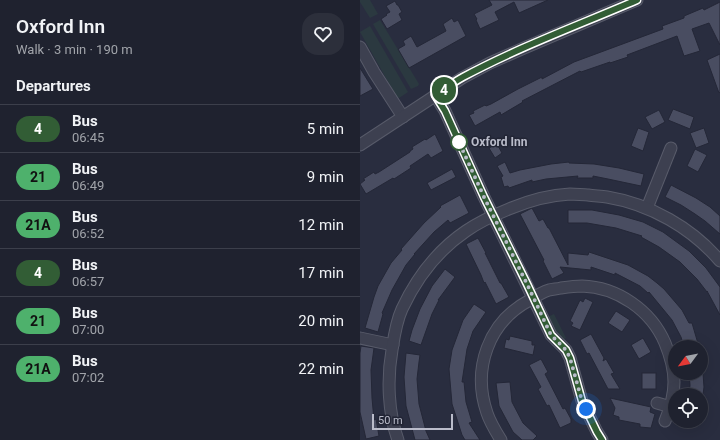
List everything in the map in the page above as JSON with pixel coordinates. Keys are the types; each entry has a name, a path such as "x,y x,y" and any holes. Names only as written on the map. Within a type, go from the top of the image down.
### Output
{"street":[{"path":"360,145 435,95 490,63 637,0"},
{"path":"360,47 403,117"},
{"path":"435,95 445,111 484,197 551,335 566,350 570,358 582,401 602,440"},
{"path":"647,208 671,148"},
{"path":"398,440 393,418 389,385 389,365 395,330 401,310 425,270 446,246 467,230 515,206 537,199 571,194 606,197 647,208 684,228 711,250 720,261"},
{"path":"501,440 487,415 481,386 482,366 489,342 499,326 519,306 548,290 581,286 598,288 616,294 633,303 645,313 662,337 673,368 673,388"},
{"path":"360,338 393,345"},
{"path":"657,403 668,406"},
{"path":"665,422 668,414"}],"shaded area":[{"path":"360,0 370,0 378,14 370,18"},
{"path":"380,20 419,84 418,86 411,89 373,24"},
{"path":"370,26 408,92 399,98 396,96 360,32"},
{"path":"554,314 566,338 559,343 543,319"}],"building":[{"path":"489,0 548,0 519,13 514,2 495,12 499,20 480,29 474,14 492,5"},
{"path":"395,1 402,12 399,14 402,20 387,29 381,19 390,12 386,6"},
{"path":"720,2 720,45 709,23 692,29 700,51 684,56 677,36 627,55 628,57 581,72 580,71 522,101 523,102 501,115 500,112 475,126 469,115 474,113 473,111 485,105 491,104 574,62 663,29 662,26 684,18 684,16 703,8 704,10"},
{"path":"452,18 454,22 458,20 466,36 409,68 398,49 405,45 403,41 411,36 417,47 446,31 443,24"},
{"path":"720,54 720,92 719,93 707,60"},
{"path":"360,68 373,89 360,96"},
{"path":"673,109 694,117 690,129 668,120"},
{"path":"659,110 665,122 652,129 645,117"},
{"path":"638,128 649,132 643,151 631,146"},
{"path":"704,128 709,143 696,148 690,133"},
{"path":"435,134 443,151 431,158 428,154 410,166 411,168 394,179 393,178 366,194 360,184 365,180 363,179 374,172 375,174 379,172 410,152 413,149 412,147"},
{"path":"497,144 502,153 495,158 489,148"},
{"path":"695,149 707,155 698,172 687,166"},
{"path":"505,162 510,173 551,164 569,162 619,168 644,174 641,186 593,176 593,178 577,178 578,176 532,182 532,180 509,188 508,186 504,187 501,177 503,176 497,166"},
{"path":"452,169 456,177 431,190 427,183"},
{"path":"671,185 696,198 720,216 720,234 695,214 665,197"},
{"path":"460,195 469,213 450,223 448,220 434,232 414,254 392,290 382,313 378,332 365,328 378,286 391,263 402,250 401,249 424,223 441,207 440,206"},
{"path":"532,208 539,221 543,219 568,265 568,253 588,255 589,252 628,265 648,276 664,289 682,310 689,323 692,323 697,340 682,340 672,320 649,292 648,293 640,286 615,273 615,275 591,267 591,270 560,267 564,273 552,279 543,261 544,260 520,214"},
{"path":"568,210 592,210 619,215 643,222 663,232 689,251 706,268 720,287 720,315 707,291 697,279 680,262 659,247 641,237 642,236 616,228 587,223 568,223"},
{"path":"478,238 500,283 509,297 496,304 485,282 484,283 466,244"},
{"path":"445,269 455,277 438,300 421,345 409,341 420,309 432,286"},
{"path":"585,298 593,302 580,330 571,326 573,323 570,321 580,300 583,302"},
{"path":"474,304 486,312 473,331 467,349 462,382 464,382 466,402 472,422 469,423 480,440 465,440 452,404 449,369 452,350 463,320"},
{"path":"616,311 630,320 622,332 608,323"},
{"path":"591,334 604,358 603,361 606,359 614,373 611,374 620,389 608,389 589,353 587,354 580,340"},
{"path":"510,336 532,341 532,345 535,345 533,355 504,348 506,339 509,340"},
{"path":"643,338 651,352 639,359 631,345"},
{"path":"361,346 374,348 371,370 372,398 374,420 376,419 379,436 366,439 360,412"},
{"path":"406,353 420,355 417,379 419,404 430,440 415,440 406,406 404,377"},
{"path":"541,359 548,372 545,374 563,409 565,408 571,419 571,423 560,428 549,405 547,406 538,389 541,387 529,365"},
{"path":"642,373 656,373 656,389 642,389"},
{"path":"690,380 704,380 704,388 690,388"},
{"path":"510,382 512,402 523,423 537,436 533,440 522,440 513,432 499,406 496,383"},
{"path":"610,398 651,407 650,412 655,414 651,428 640,427 640,424 619,420 619,417 613,415 615,408"}],"bus line":[{"name":"4","path":"602,440 582,401 570,358 566,350 551,335 484,197 445,111 435,95 490,63 637,0"}],"place":[{"name":"Oxford Inn","path":"459,142"}],"route":[{"path":"459,142 458,140 551,335 566,350 570,358 582,401 586,409"}]}
